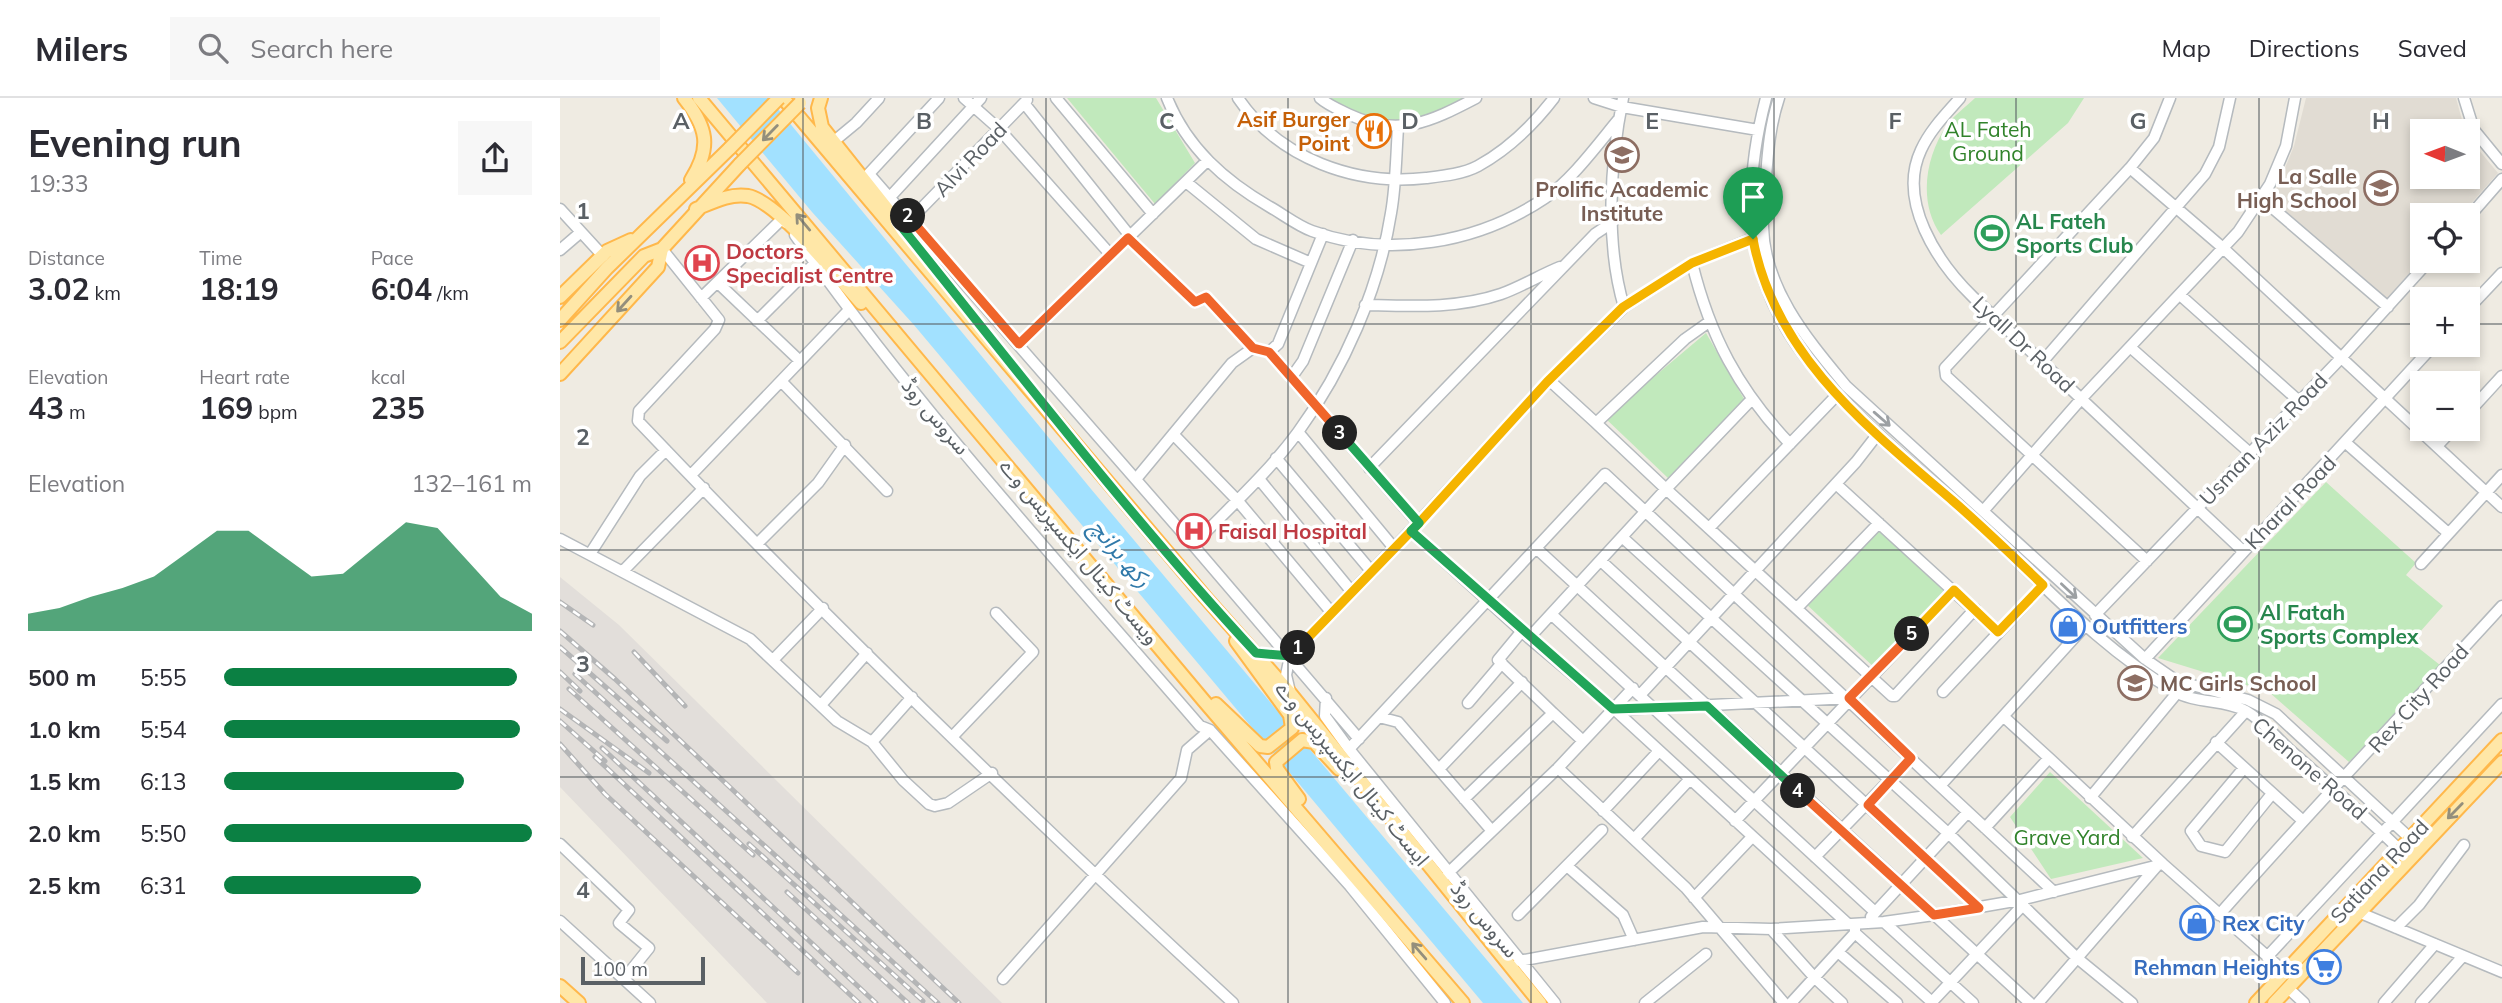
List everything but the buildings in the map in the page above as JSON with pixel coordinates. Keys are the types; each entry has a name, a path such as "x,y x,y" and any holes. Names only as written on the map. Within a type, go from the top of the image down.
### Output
{"main road":[{"path":"678,201 698,170 705,141 699,117 684,98"},
{"name":"ویسٹ کینال ایکسپریس وے","path":"699,98 1150,636 1464,1003"},
{"path":"560,297 643,233 781,98"},
{"name":"ایسٹ کینال ایکسپریس وے","path":"781,98 1205,597 1290,693 1540,1003"},
{"path":"821,98 819,117 833,142 905,218 1047,410"},
{"path":"560,342 645,256 662,249 696,209 802,100"},
{"path":"696,209 722,198 747,196 760,200 783,218 1005,461"},
{"path":"560,374 658,267 662,249"},
{"path":"560,320 605,262"},
{"path":"1150,636 1253,741 1268,747 1293,728 1290,715 1205,597"},
{"path":"1353,872 1277,769 1277,758 1302,740 1314,742 1402,835"},
{"name":"Satiana Road","path":"2256,1003 2502,740"},
{"name":"Satiana Road","path":"2274,1003 2502,762"},
{"path":"560,986 579,1003"}],"street":[{"path":"833,142 856,123 878,98"},
{"path":"939,98 866,177 890,197 905,218 1019,344 1359,739"},
{"path":"964,98 977,102 1110,254"},
{"path":"1056,98 1153,214"},
{"path":"1167,98 1175,119 1207,161 1242,191 1311,231 1384,247 1445,240 1496,225 1548,197 1618,120"},
{"path":"1238,98 1248,113 1316,163 1354,177 1395,182 1446,176 1477,166 1508,145 1541,116 1554,98"},
{"path":"1320,98 1365,122 1398,128 1438,118 1476,98"},
{"path":"1594,98 1758,130"},
{"name":"Chenone Road","path":"1766,98 1758,130 1758,237 1767,292 1777,314 1810,364 1877,435 2085,626 2177,693 2246,711 2383,832 2409,859"},
{"name":"Chenone Road","path":"1779,98 1769,131 1758,237 1783,300 1815,350 1855,396 2146,659 2177,681 2248,700 2276,714 2347,776 2420,847"},
{"name":"Lyall Dr Road","path":"1960,98 1929,135 1920,151 1914,176 1914,195 1924,227 1940,256 1958,282 2243,551"},
{"path":"2147,561 1946,376 1945,368 2130,169 2154,138 2170,98"},
{"path":"2043,361 2204,174 2219,147 2230,98"},
{"path":"1984,510 2082,398 2223,248 2262,199 2286,146 2295,98"},
{"path":"2464,98 2474,130 2502,164"},
{"path":"1027,100 1129,237 1195,302 1206,297 1253,348 1269,352 1369,468 1415,527 1487,600 1614,710 1853,927 1932,1003 2021,903"},
{"name":"Alvi Road","path":"905,218 1027,100"},
{"path":"890,197 977,102"},
{"path":"1622,102 1618,120 1614,222 1623,307"},
{"path":"1194,545 1258,479 1298,432 1316,405 1365,304 1384,247 1395,182 1398,128"},
{"path":"1019,344 1207,161"},
{"path":"2130,169 2177,206 2502,506"},
{"path":"2480,204 2502,179"},
{"path":"1186,182 1256,239 1311,262"},
{"path":"2262,199 2388,307"},
{"path":"560,209 605,262"},
{"path":"701,299 783,218"},
{"name":"سروس روڈ","path":"783,218 848,311 1200,726 1210,730 1350,886 1445,1003"},
{"path":"1369,468 1564,265 1595,234 1614,222"},
{"path":"560,250 581,232"},
{"path":"1269,352 1278,344 1323,234"},
{"path":"1290,693 1286,675 1290,656 1415,527 1549,380 1623,307 1692,263 1758,237"},
{"path":"1291,378 1309,349 1353,240"},
{"path":"662,249 701,299 718,316 718,325 639,411 638,421 867,653 1094,875 1233,1003"},
{"path":"757,321 814,263"},
{"path":"1692,263 1709,322 1740,383 1790,444"},
{"path":"1365,304 1418,306 1470,303 1503,294 1564,265"},
{"name":"Usman Aziz Road","path":"2095,615 2342,357 2418,273"},
{"path":"2480,296 2502,273"},
{"path":"718,283 800,361"},
{"path":"2180,295 2299,401"},
{"path":"691,475 848,311"},
{"path":"1596,423 1685,340 1709,322"},
{"path":"2130,347 2250,453"},
{"path":"1136,479 1231,363 1253,348"},
{"name":"Kharal Road","path":"2146,659 2423,357"},
{"path":"2480,400 2502,376"},
{"path":"1549,380 1892,696 1895,696 1975,610"},
{"path":"781,381 887,491"},
{"path":"1709,528 1837,395"},
{"path":"1583,741 1498,658 1551,614 1752,399"},
{"path":"1298,432 1394,548"},
{"path":"1173,434 1237,500 1332,612"},
{"path":"1447,874 1558,768 1614,710 1665,667 1836,484 1877,435"},
{"path":"2437,446 2442,441"},
{"path":"2346,443 2448,532"},
{"path":"758,543 818,483 845,445"},
{"path":"590,554 640,476 666,450"},
{"path":"1276,458 1372,572"},
{"path":"1349,749 1602,475 1607,476 1849,698 2054,892"},
{"path":"2421,564 2502,475"},
{"path":"1258,479 1352,592"},
{"path":"1836,484 1998,632"},
{"path":"623,571 704,488"},
{"path":"1797,608 1879,523"},
{"path":"1622,537 1890,780 2077,958 2132,1003"},
{"path":"560,539 736,629 851,732 872,742 903,780 935,806 948,803 992,773"},
{"path":"1536,548 2030,1003"},
{"path":"1601,561 1752,703 1804,747 1979,908"},
{"path":"1943,692 2043,585"},
{"path":"1735,821 1954,590"},
{"name":"Rex City Road","path":"2219,915 2302,820 2347,776 2502,606"},
{"path":"773,660 823,608"},
{"path":"953,736 1034,652 996,613"},
{"path":"1551,614 1875,912"},
{"path":"1940,786 2085,626"},
{"path":"821,705 867,653"},
{"path":"1256,653 1290,656"},
{"path":"1468,703 1502,663"},
{"path":"1439,769 1522,682"},
{"path":"2090,797 2177,693"},
{"path":"872,742 912,697"},
{"name":"سروس روڈ","path":"1326,698 1325,716 1349,749 1447,874 1555,1003"},
{"path":"1614,710 1849,698"},
{"path":"2267,957 2502,704"},
{"path":"2132,837 2246,711"},
{"path":"1464,799 1553,713"},
{"path":"1379,717 1398,722 1492,831"},
{"path":"2004,717 2160,864 2285,972"},
{"path":"1003,979 1181,778 1187,750 1210,730"},
{"path":"2216,742 2271,795 2302,820"},
{"path":"1603,810 1659,751"},
{"path":"1815,858 1911,758"},
{"path":"1985,828 2049,758"},
{"path":"1558,768 1694,898 1784,1003"},
{"path":"2244,768 2191,831 2202,846 2225,852 2271,795"},
{"path":"1634,839 1690,779"},
{"path":"1867,923 1968,812"},
{"path":"1518,915 1602,830"},
{"path":"1694,898 1752,836"},
{"path":"560,844 629,910 619,923 649,948 624,979"},
{"path":"2396,928 2419,905 2464,845"},
{"path":"1519,961 1685,930 1853,927 2021,903 2160,864"},
{"path":"2038,1003 2160,864"},
{"path":"1567,866 1623,915 1634,940"},
{"path":"2358,912 2502,972"},
{"path":"560,921 650,1003"},
{"path":"1884,922 1973,1003"},
{"path":"1791,1003 1838,952 1853,927"},
{"path":"1772,929 1814,977 1842,1003"},
{"path":"2384,1003 2435,944"},
{"path":"1838,952 1897,1003"},
{"path":"1645,1003 1706,954"},
{"path":"2421,1003 2463,956"},
{"path":"2288,988 2304,1003"}],"shaded area":[{"name":"La Salle High School","path":"2306,98 2456,98 2462,119 2410,119 2410,189 2480,189 2480,151 2498,173 2472,203 2410,203 2410,273 2386,300 2272,200 2294,146"},
{"path":"560,577 619,625 1002,1003 767,1003 560,787"}],"green space":[{"path":"1067,98 1156,98 1195,163 1155,204"},
{"path":"1326,98 1466,98 1428,116 1396,122 1364,116"},
{"name":"AL Fateh Ground","path":"1975,98 2084,98 2068,123 1941,235 1929,209 1929,165 1947,125"},
{"path":"1706,333 1744,399 1668,478 1605,418"},
{"path":"2326,482 2416,563 2406,575 2443,606 2411,642 2440,665 2349,762 2269,692 2158,658"},
{"path":"1882,525 1951,587 1876,669 1805,603"},
{"name":"Grave Yard","path":"2050,772 2143,858 2051,879 2010,817"}],"water":[{"name":"رکھ برانچ","path":"717,98 769,98 1091,489 1523,1003 1483,1003 914,325 812,212"}],"railway":[{"path":"560,602 593,625"},
{"path":"560,631 615,679 959,1003"},
{"path":"560,647 667,741"},
{"path":"634,652 685,706"},
{"path":"560,672 580,691"},
{"path":"575,674 938,1003"},
{"path":"569,689 753,855"},
{"path":"560,709 649,773"},
{"path":"560,721 605,761"},
{"path":"560,744 605,794 798,973"},
{"path":"602,748 876,1003"},
{"path":"595,757 859,1003"},
{"path":"749,844 923,1001"},
{"path":"787,892 908,1003"}],"place":[{"name":"Asif Burger Point","path":"1374,131"},
{"name":"Prolific Academic Institute","path":"1622,155"},
{"name":"La Salle High School","path":"2381,188"},
{"name":"AL Fateh Sports Club","path":"1992,233"},
{"name":"Doctors Specialist Centre","path":"702,263"},
{"name":"Faisal Hospital","path":"1194,531"},
{"name":"Al Fatah Sports Complex","path":"2235,624"},
{"name":"Outfitters","path":"2068,626"},
{"name":"MC Girls School","path":"2135,683"},
{"name":"Rex City","path":"2197,923"},
{"name":"Rehman Heights","path":"2324,967"}],"route":[{"path":"1753,239 1692,263 1623,307 1547,382 1419,523 1290,656 1274,657 1256,653 1205,597 1047,410 898,221 906,215 1019,344 1128,238 1195,302 1206,297 1253,348 1269,352 1419,523 1411,531 1529,638 1613,709 1707,706 1934,915 1979,908 1868,805 1911,758 1849,698 1954,590 1998,632 2043,585 1974,519 1877,435 1839,398 1810,364 1777,314 1767,292 1753,239"}]}
